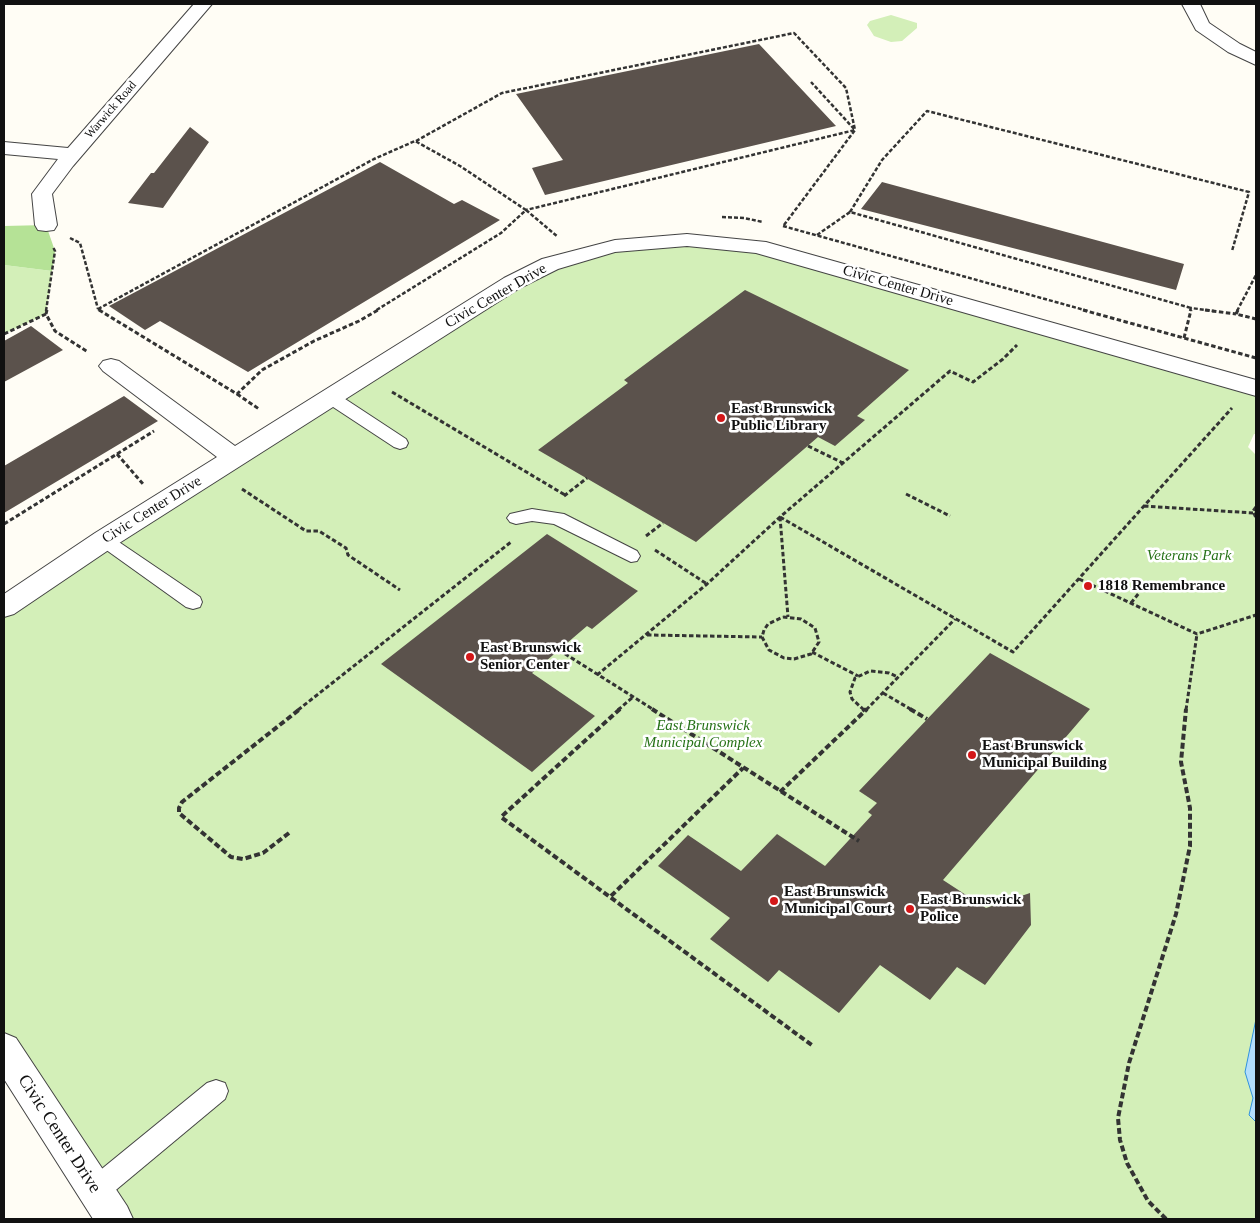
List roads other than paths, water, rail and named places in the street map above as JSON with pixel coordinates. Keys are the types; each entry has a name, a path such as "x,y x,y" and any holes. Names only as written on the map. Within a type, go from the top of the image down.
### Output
{"street":[{"name":"Warwick Road","path":"46,225 42,194 73,154 203,4"},
{"path":"1191,4 1202,26 1234,48 1256,59"},
{"path":"4,148 73,154"},
{"name":"Civic Center Drive","path":"4,607 104,540 530,273 578,255 639,243 687,240 758,248 1025,322 1247,395"},
{"path":"111,366 234,458"},
{"name":"Civic Center Drive","path":"4,1049 105,1205"}],"lane":[{"path":"330,397 400,443"},
{"path":"516,518 532,515 558,518 631,556"},
{"path":"104,540 193,602"},
{"path":"105,1205 216,1092"}],"water":[{"path":"1256,1019 1256,1122 1249,1115 1253,1098 1245,1072"}],"place":[{"name":"East Brunswick Public Library","path":"721,418"},
{"name":"1818 Remembrance","path":"1088,586"},
{"name":"East Brunswick Senior Center","path":"470,657"},
{"name":"East Brunswick Municipal Building","path":"972,755"},
{"name":"East Brunswick Municipal Court","path":"774,901"},
{"name":"East Brunswick Police","path":"910,909"}],"park label":[{"name":"Veterans Park","path":"1189,556"},
{"name":"East Brunswick Municipal Complex","path":"703,734"}]}
